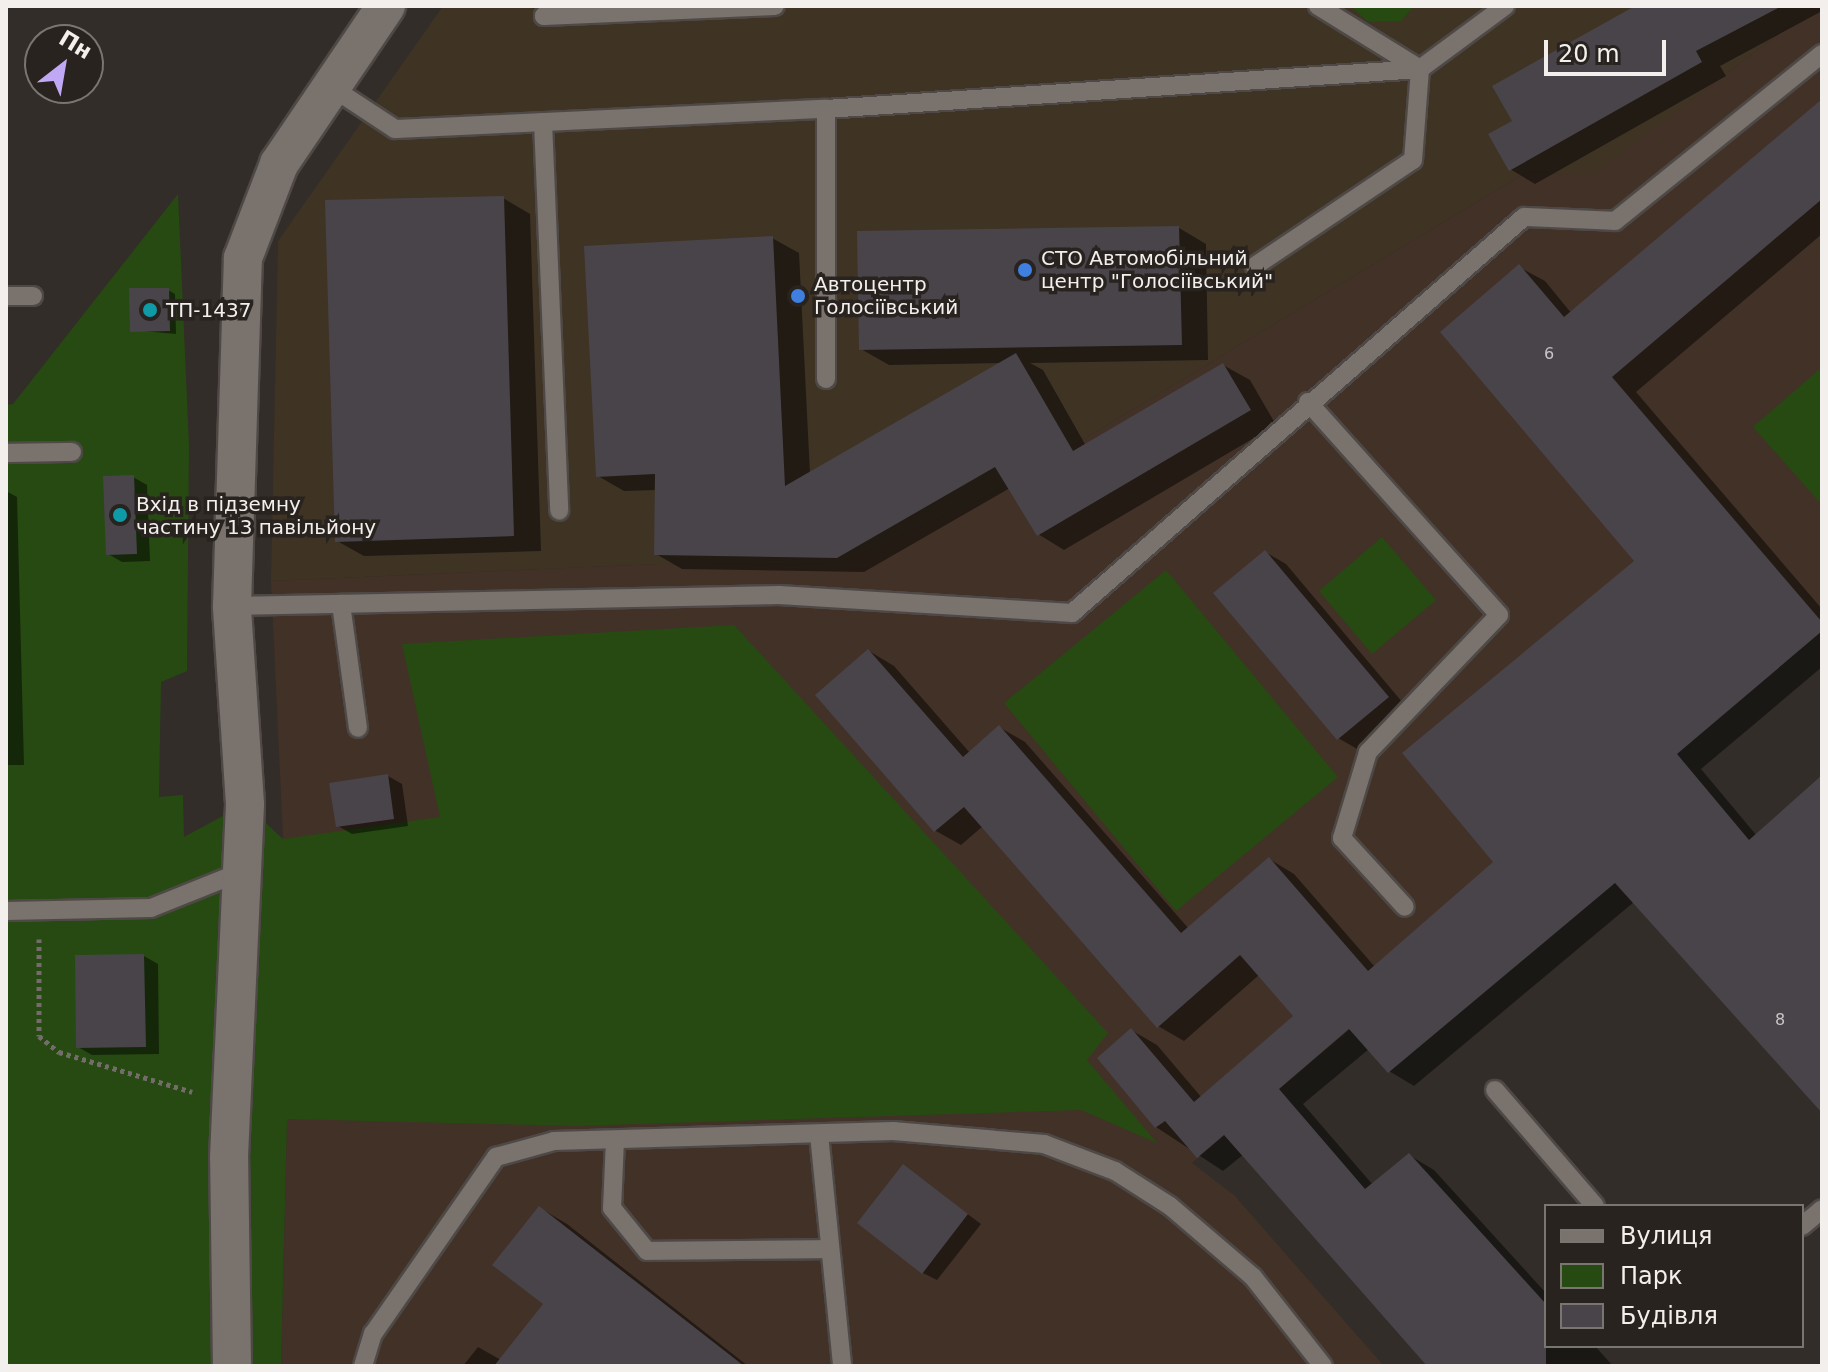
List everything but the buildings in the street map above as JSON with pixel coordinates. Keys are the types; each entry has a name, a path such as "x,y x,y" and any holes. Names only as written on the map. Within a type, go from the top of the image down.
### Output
{"street":[{"path":"232,1366 230,1122 245,804 232,606 243,258 279,164 328,85 386,6"}],"lane":[{"path":"555,6 544,16 775,6"},
{"path":"1318,6 1420,69"},
{"path":"328,85 395,129 826,109 1420,69 1505,6"},
{"path":"232,606 779,595 1072,613 1308,402 1524,217 1615,221 1822,54"},
{"path":"1255,266 1413,160 1420,69"},
{"path":"826,109 826,379"},
{"path":"543,122 559,511"},
{"path":"6,296 33,296"},
{"path":"1308,402 1499,615 1368,752 1342,838 1405,907"},
{"path":"6,453 72,452"},
{"path":"341,604 358,728"},
{"path":"6,911 151,908 243,871"},
{"path":"1495,1090 1593,1204"},
{"path":"363,1366 373,1334 496,1157 554,1141 893,1131 1044,1144 1115,1171 1170,1206 1253,1277 1323,1366"},
{"path":"819,1134 842,1366"},
{"path":"615,1140 612,1208 647,1251 830,1249"},
{"path":"1804,1224 1822,1209"}],"path":[{"path":"39,911 39,1036 59,1052 189,1090 230,1122"}],"shaded area":[{"name":"Автоцентр Голосіївський","path":"443,6 1815,6 1593,176 1527,172 989,496 836,565 659,564 271,581 278,241"},
{"path":"1815,6 1822,6 1822,631 1192,1163 1234,1195 1384,1366 281,1366 287,1119 283,839 271,581 659,564 836,565 989,496 1527,172 1593,175"}],"green space":[{"path":"1414,6 1401,21 1368,22 1353,8"},
{"path":"178,194 189,445 187,671 161,682 159,797 183,795 184,837 245,804 283,839 440,817 402,644 734,625 1108,1033 1087,1060 1157,1143 1081,1110 575,1126 287,1119 281,1366 6,1366 6,405 13,404"},
{"path":"1822,367 1822,505 1753,427"},
{"path":"1382,537 1436,600 1372,654 1319,591"},
{"path":"1166,570 1338,777 1176,911 1004,703"}],"place":[{"name":"СТО Автомобільний центр \"Голосіївський\"","path":"1025,270"},
{"name":"Автоцентр Голосіївський","path":"798,296"},
{"name":"ТП-1437","path":"150,310"},
{"name":"Вхід в підземну частину 13 павільйону","path":"120,515"}]}
